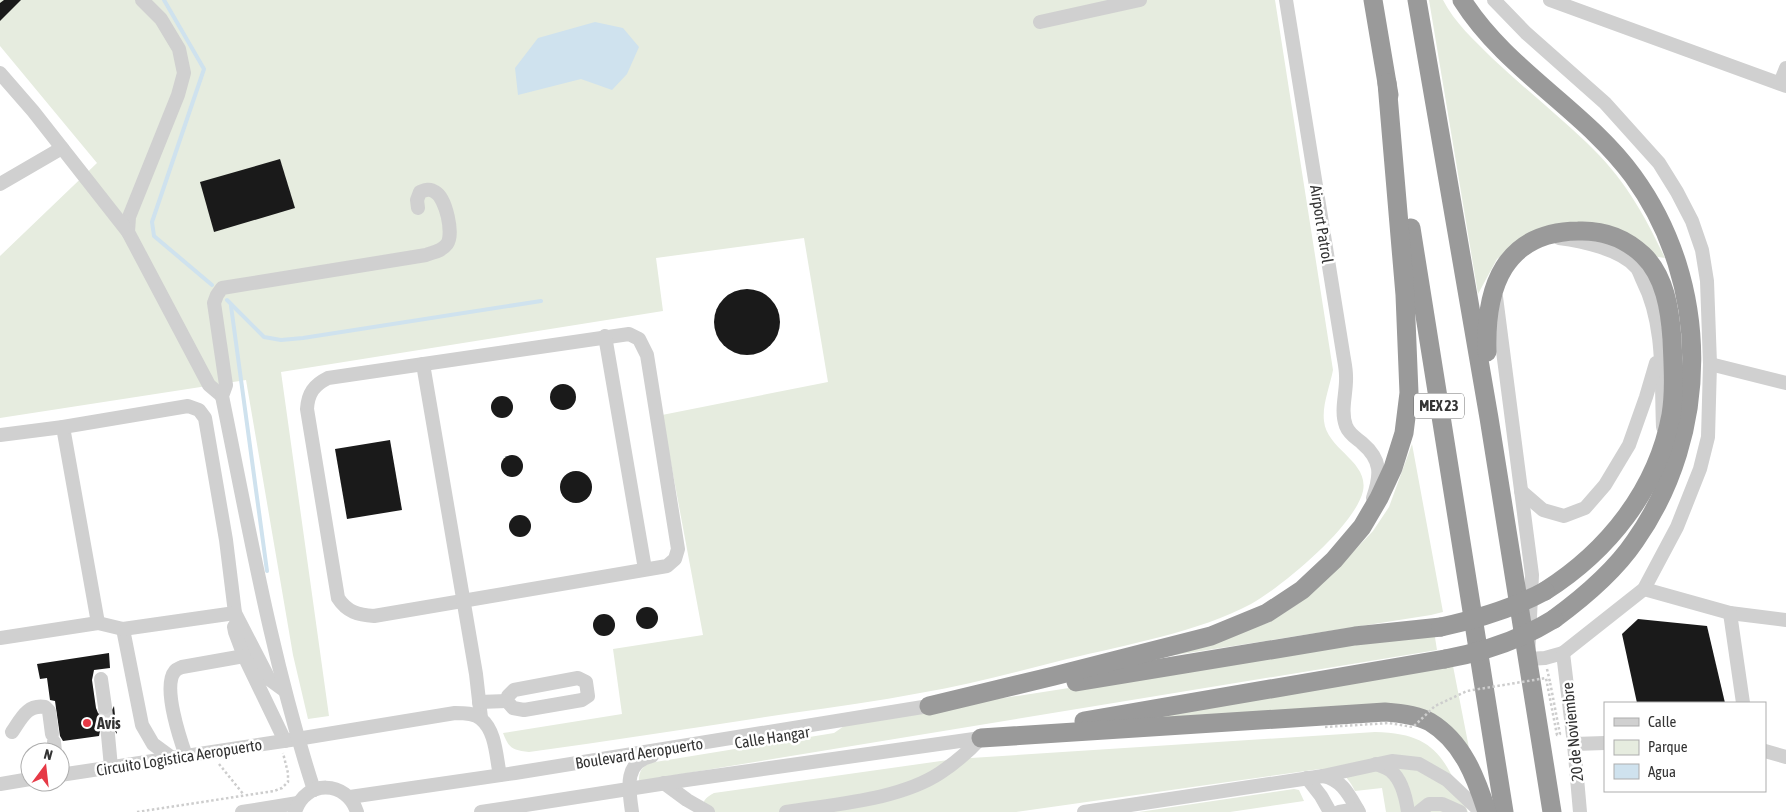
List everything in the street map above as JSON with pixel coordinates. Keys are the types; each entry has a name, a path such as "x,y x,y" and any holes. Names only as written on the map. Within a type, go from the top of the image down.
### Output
{"highway":[{"name":"MEX 23","path":"1373,0 1504,812"},
{"name":"MEX 23","path":"1417,0 1489,418 1552,812"},
{"path":"981,738 1445,660 1485,651 1536,630 1554,619 1589,592 1622,558 1646,525 1666,487 1680,445 1689,407 1692,357 1689,316 1683,280 1653,207 1632,176 1600,138 1509,55 1462,0"},
{"path":"929,706 1211,636 1268,614 1302,590 1334,560 1362,527 1379,498 1393,468 1404,433 1409,393 1405,295 1387,83"},
{"path":"929,706 1355,636 1440,627 1465,622 1507,609 1545,591 1579,567 1621,525 1647,484 1664,442 1671,414 1673,389 1672,339 1668,305 1662,286 1644,256 1629,243 1609,234 1589,231 1566,231 1543,235 1524,246 1508,260 1490,300 1486,334 1489,418"},
{"path":"981,738 1385,712 1407,714 1430,722 1447,735 1459,749 1476,779 1487,812"}],"street":[{"path":"128,232 129,217 178,95 184,73 179,49 161,19 142,0"},
{"path":"1040,22 1140,0"},
{"name":"Airport Patrol","path":"1286,0 1343,353 1346,376 1343,413 1346,426 1353,436 1371,451 1378,461 1375,493 1362,527"},
{"path":"1494,0 1526,33 1605,103 1659,162 1692,221 1702,250 1707,281 1710,364 1708,437 1700,469 1677,527 1644,589 1562,653 1545,658 1528,659 1532,576 1495,288"},
{"path":"1550,0 1783,85 1786,68"},
{"path":"0,73 33,111 128,232 208,385 222,396"},
{"path":"0,184 62,148"},
{"path":"288,742 284,690 261,589 222,396 226,385 214,303 222,288 441,250 448,242 451,231 440,197 435,192 427,189 420,192 416,200 418,208"},
{"path":"1543,235 1579,241 1614,252 1637,267 1648,291 1658,321 1664,442"},
{"path":"629,334 639,339 644,345 647,355 678,549 675,559 667,566 374,616 351,612 343,606 338,598 307,409 309,394 314,387 328,378 423,364 605,336 629,334"},
{"path":"605,336 645,570"},
{"path":"1521,491 1543,510 1564,516 1585,508 1605,485 1628,445 1646,397 1659,351"},
{"path":"423,364 464,600 481,718 491,731 500,775"},
{"path":"1710,364 1786,383"},
{"path":"0,435 63,427 188,406 200,410 206,418 226,540 237,617 235,632 244,656 314,790"},
{"path":"63,427 98,623"},
{"path":"1644,589 1730,613 1786,620"},
{"path":"1730,613 1743,702"},
{"path":"237,617 269,679 284,690"},
{"path":"0,638 98,623 123,629 237,617"},
{"path":"123,629 142,725 153,744 179,757"},
{"name":"20 de Noviembre","path":"1562,653 1574,744 1580,812"},
{"path":"179,757 171,680 175,671 182,667 244,656"},
{"path":"578,678 586,682 587,686 588,696 582,700 524,710 513,708 507,701 508,696 514,690 569,679 578,678"},
{"path":"101,679 105,707"},
{"path":"479,702 507,701"},
{"path":"12,732 29,711 37,706 45,707 49,711 54,742"},
{"name":"Boulevard Aeropuerto","path":"350,797 500,775 929,706"},
{"name":"Circuito Logistica Aeropuerto","path":"70,773 288,742 454,712 481,718"},
{"name":"Calle Hangar","path":"632,812 629,780 633,767 643,758 825,729 846,720"},
{"path":"108,736 111,767"},
{"path":"786,812 888,796 939,773 969,750 981,738"},
{"name":"Boulevard Aeropuerto","path":"481,812 664,783 981,738"},
{"path":"1574,744 1604,743"},
{"path":"1766,751 1786,757"},
{"path":"1084,812 1323,776 1392,761 1419,764 1447,780 1481,812"},
{"path":"1376,764 1391,771 1399,782 1406,799 1408,812"},
{"path":"1323,776 1330,777 1341,785 1358,810 1339,812"},
{"path":"1307,778 1322,796 1330,812"},
{"path":"0,784 20,781"},
{"path":"664,783 687,800 708,812"},
{"path":"242,812 296,809 305,795 323,787 333,788 350,797 358,812"},
{"path":"1419,812 1429,804 1442,804 1460,812"}],"path":[{"path":"1325,727 1389,722 1413,727 1435,706 1468,691 1546,678 1556,735 1560,734 1550,682"},
{"path":"137,812 244,796 282,788 288,782 288,742"},
{"path":"214,757 244,796"}],"green space":[{"path":"0,0 1275,0 1333,370 1325,402 1324,421 1332,440 1360,471 1363,491 1347,521 1316,554 1281,584 1251,604 1231,614 1185,630 939,690 529,752 515,749 507,742 503,733 622,714 613,649 703,635 662,415 828,382 804,238 656,258 663,311 281,372 329,716 308,719 293,655 246,380 0,418 0,256 97,163 0,46"},
{"path":"1429,0 1443,0 1459,24 1479,45 1599,155 1632,196 1665,258 1525,237 1497,259 1478,294"},
{"path":"1412,444 1443,612 1169,656 1270,622 1299,603 1332,574 1373,531 1389,507"},
{"path":"1434,631 1437,650 639,781 641,770 649,763 834,733 850,722"},
{"path":"1453,666 1469,748 1435,717 1105,721"},
{"path":"1375,732 1413,738 1426,744 1437,753 1453,778 1468,812 1386,812 1382,788 1355,791 1349,780 1337,771 1320,769 1016,812 702,812 705,800 714,793 955,759"},
{"path":"1294,789 1299,790 1304,801 1230,812 1139,812"}],"water":[{"path":"595,22 623,28 639,47 627,74 612,90 581,79 518,95 515,68 538,38"}],"building":[{"path":"4,0 21,0 0,21 0,3"},
{"path":"280,159 295,208 214,232 200,182"},
{"path":"747,289 760,292 770,299 777,309 780,322 777,335 770,345 760,352 747,355 734,352 724,345 717,335 714,322 717,309 724,299 734,292"},
{"path":"563,384 572,388 576,397 572,406 563,410 554,406 550,397 554,388"},
{"path":"502,396 510,399 513,407 510,415 502,418 494,415 491,407 494,399"},
{"path":"390,440 402,510 347,519 335,449"},
{"path":"508,455 516,455 523,462 523,470 516,477 508,477 501,470 501,462"},
{"path":"576,471 582,472 587,476 591,481 591,493 587,498 582,502 576,503 570,502 565,498 561,493 560,487 561,481 565,476 570,472"},
{"path":"520,515 528,518 531,526 528,534 520,537 512,534 509,526 512,518"},
{"path":"647,607 655,610 658,618 655,626 647,629 639,626 636,618 639,610"},
{"path":"604,614 612,617 615,625 612,633 604,636 596,633 593,625 596,617"},
{"path":"1638,619 1707,626 1725,702 1637,702 1622,634"},
{"path":"109,653 110,668 94,670 92,680 98,713 102,715 110,714 114,706 117,734 112,727 107,726 100,731 99,736 63,741 60,736 55,701 50,700 47,678 40,679 37,664"}],"waterway":[{"path":"164,0 204,69 152,222 154,236 212,285"},
{"path":"227,300 264,337 281,340 541,301"},
{"path":"231,306 267,571"}],"tunnel":[{"path":"105,707 108,735"}],"place":[{"name":"Avis","path":"87,723"}]}
